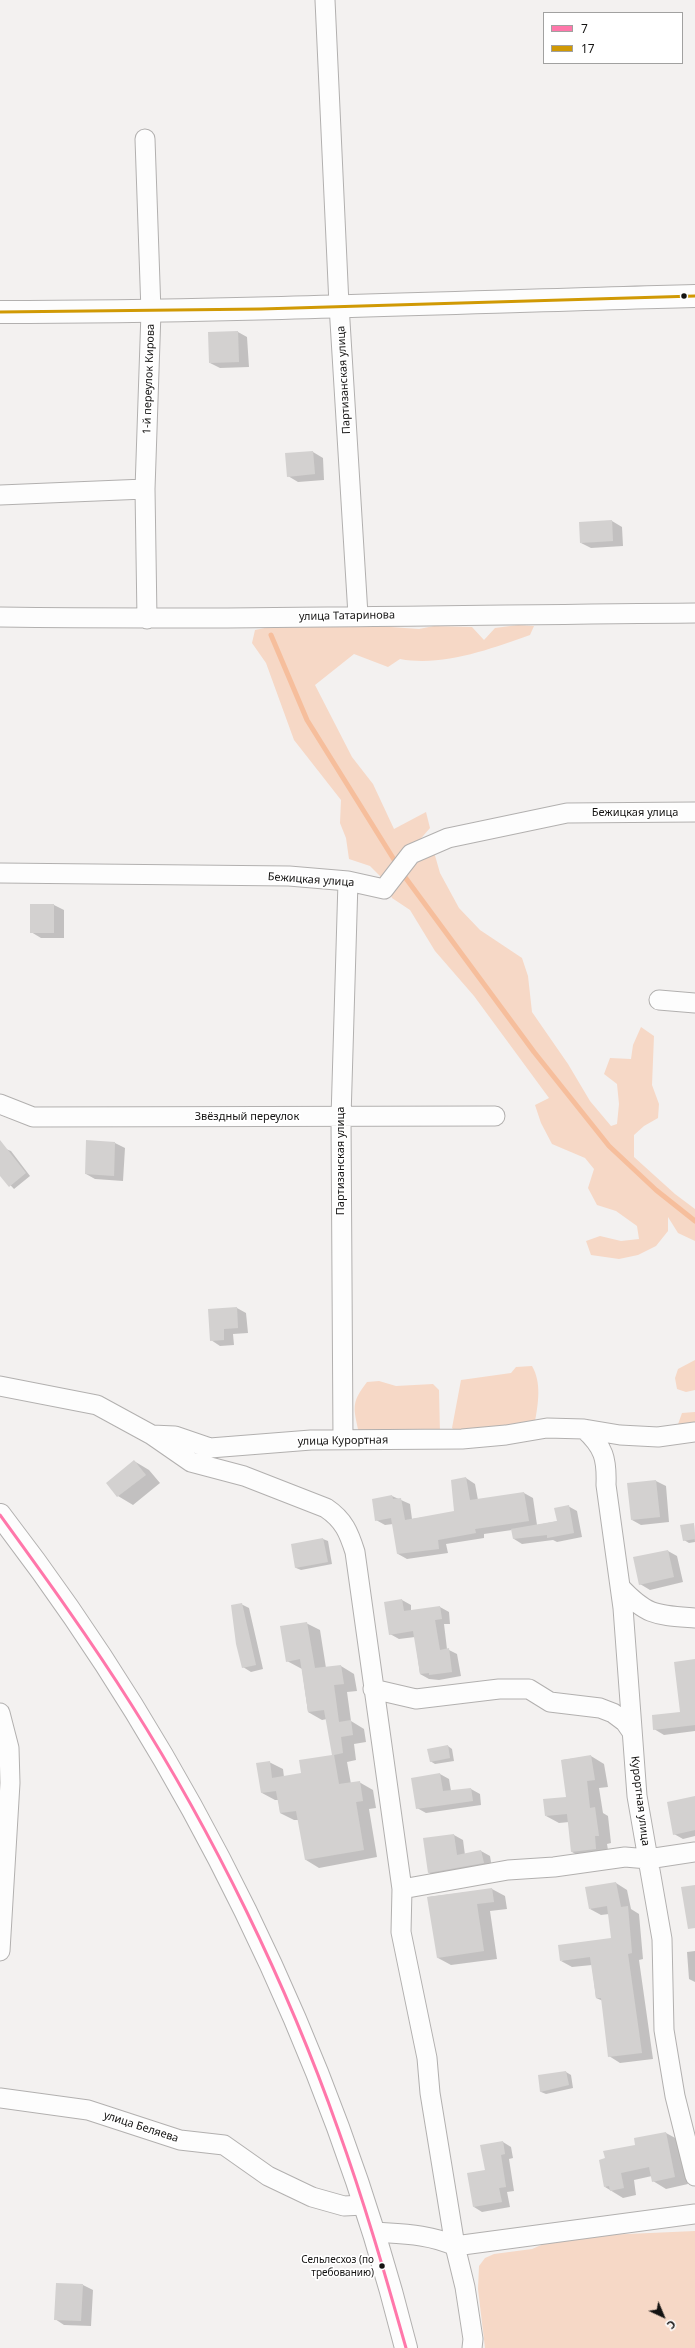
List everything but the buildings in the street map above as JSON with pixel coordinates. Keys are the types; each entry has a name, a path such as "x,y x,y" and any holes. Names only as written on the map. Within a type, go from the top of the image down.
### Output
{"main road":[{"path":"0,312 151,312 339,305 695,296"},
{"path":"0,1515 55,1587 106,1662 151,1736 222,1865 296,2024 336,2120 374,2232 406,2348"}],"street":[{"name":"Партизанская улица","path":"325,0 339,305 358,615"},
{"name":"1-й переулок Кирова","path":"145,139 151,312 145,489 147,619"},
{"path":"0,495 145,489"},
{"name":"улица Татаринова","path":"0,617 147,619 358,615 695,613"},
{"name":"Бежицкая улица","path":"0,873 289,876 348,881 384,889 412,854 448,838 566,813 695,812"},
{"name":"Партизанская улица","path":"344,1440 341,1118 348,881"},
{"path":"659,1000 695,1003"},
{"name":"Звёздный переулок","path":"1,1104 33,1117 341,1118 495,1116"},
{"name":"улица Курортная","path":"0,1386 97,1405 152,1435 175,1436 210,1448 311,1440 462,1439 506,1435 547,1428 584,1429 620,1436 658,1437 695,1432"},
{"name":"Курортная улица","path":"584,1429 596,1441 603,1452 606,1466 606,1485 620,1587 637,1796 662,1939 664,2030 675,2096 695,2176"},
{"path":"152,1435 192,1462 244,1476 326,1508 336,1515 349,1532 355,1552 402,1889 401,1932 428,2058 430,2092 455,2246 465,2287 473,2339 472,2348"},
{"path":"620,1587 640,1607 650,1612 663,1616 695,1618"},
{"path":"373,1689 416,1699 499,1688 529,1689 550,1702 600,1708 613,1713 625,1722 632,1732"},
{"path":"0,1713 10,1748 10,1783 3,1841 0,1951"},
{"path":"402,1889 508,1870 554,1867 625,1857 648,1859 695,1852"},
{"name":"улица Беляева","path":"0,2098 88,2110 180,2140 224,2145 268,2176 312,2197 344,2206 364,2205"},
{"path":"374,2232 414,2234 443,2240 455,2246 692,2210"}],"shaded area":[{"path":"362,625 419,629 434,626 472,627 484,640 495,628 518,625 534,626 530,635 483,651 449,659 416,661 400,659 388,667 354,654 315,685 352,757 373,784 394,829 426,812 430,828 417,843 434,852 440,873 459,908 480,930 522,958 528,976 532,1012 568,1064 590,1101 611,1126 617,1124 619,1104 617,1084 604,1074 610,1058 631,1059 633,1045 641,1027 654,1036 652,1085 659,1104 658,1118 644,1126 634,1135 634,1157 675,1194 695,1209 695,1241 678,1233 668,1217 668,1231 656,1246 638,1255 619,1259 591,1255 586,1241 600,1236 621,1241 639,1239 637,1226 616,1211 597,1205 588,1188 594,1169 585,1158 552,1144 541,1123 535,1105 549,1098 474,996 435,951 410,910 392,898 382,878 370,866 349,859 346,838 340,823 341,800 294,740 266,663 252,643 255,630 274,626"},
{"path":"695,1360 695,1390 686,1392 677,1389 675,1378 678,1369"},
{"path":"532,1366 538,1386 538,1401 535,1422 468,1444 452,1428 461,1380 511,1373 516,1367"},
{"path":"379,1381 396,1386 433,1384 439,1390 440,1434 359,1434 355,1412 356,1401 367,1382"},
{"path":"695,1412 695,1436 676,1430 682,1413"},
{"path":"695,2231 695,2348 485,2348 478,2289 479,2266 485,2258 494,2254 532,2249 560,2237"}],"waterway":[{"path":"271,635 307,720 398,866"},
{"path":"402,873 534,1052 609,1146 656,1190 695,1221"}],"transit line":[{"name":"17","path":"0,312 261,309 695,296"},
{"name":"7","path":"0,1515 83,1632 131,1704 191,1804 246,1910 296,2020 318,2074 348,2156 406,2348"}],"place":[{"name":"Сельлесхоз (по требованию)","path":"382,2266"}]}
